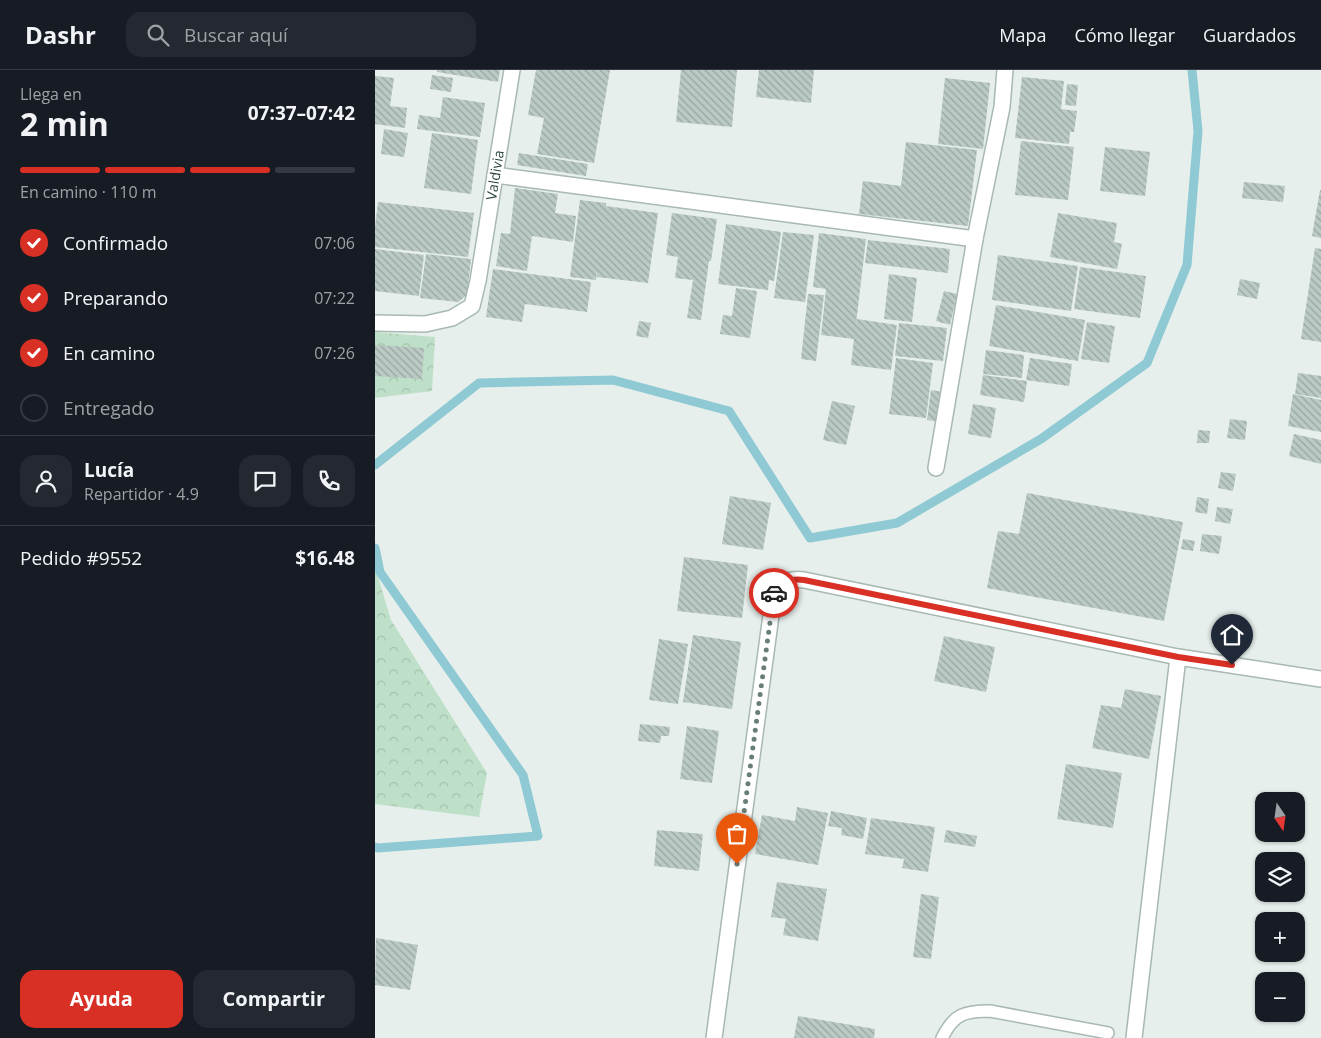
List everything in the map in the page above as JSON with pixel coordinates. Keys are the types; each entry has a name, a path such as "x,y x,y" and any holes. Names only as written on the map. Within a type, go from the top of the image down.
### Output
{"street":[{"name":"Valdivia","path":"375,323 425,324 452,318 472,306 478,281 512,70"},
{"path":"936,468 975,239 1002,107 1005,70"},
{"path":"495,175 975,239"},
{"path":"714,1038 774,593 780,585 797,578 1178,657 1321,679"},
{"path":"1133,1038 1178,657"}],"lane":[{"path":"942,1038 952,1021 961,1015 974,1011 990,1011 1108,1033"}],"green space":[{"path":"375,332 435,337 432,391 375,398"},
{"path":"375,567 391,620 487,773 479,817 375,804"}],"building":[{"path":"437,70 500,70 498,82 437,72"},
{"path":"536,70 610,70 594,163 537,154 544,118 528,115"},
{"path":"681,70 737,70 732,127 676,122"},
{"path":"759,70 814,70 811,103 756,97"},
{"path":"432,75 453,78 451,92 430,89"},
{"path":"375,76 394,78 390,106 407,108 405,128 375,124"},
{"path":"1022,77 1064,81 1061,109 1077,111 1074,132 1070,132 1069,144 1015,138"},
{"path":"945,78 990,83 983,149 938,144"},
{"path":"1067,84 1078,85 1076,106 1065,105"},
{"path":"443,97 485,103 480,137 417,129 419,115 440,118"},
{"path":"384,129 408,133 404,157 381,154"},
{"path":"432,133 478,140 471,194 424,188"},
{"path":"1021,141 1074,147 1068,200 1015,195"},
{"path":"906,142 977,150 968,226 859,214 863,181 901,186"},
{"path":"1105,147 1150,152 1145,196 1100,191"},
{"path":"519,153 588,164 586,176 517,165"},
{"path":"1244,182 1285,186 1283,202 1242,198"},
{"path":"515,188 558,194 555,213 576,216 573,242 532,236 527,271 496,266 501,233 510,234"},
{"path":"1321,190 1321,238 1312,236"},
{"path":"580,200 606,203 606,206 658,213 648,283 597,277 597,271 596,280 570,277"},
{"path":"378,202 474,213 468,257 375,247"},
{"path":"672,213 717,219 701,320 687,318 693,280 675,278 678,257 666,255"},
{"path":"1058,213 1117,223 1114,242 1122,244 1117,269 1050,257"},
{"path":"726,224 781,232 774,281 769,280 768,290 718,284"},
{"path":"783,232 814,235 805,302 774,298"},
{"path":"819,233 866,239 856,324 857,319 897,325 891,370 851,365 854,339 821,335 826,289 813,287"},
{"path":"868,240 950,249 948,273 865,263"},
{"path":"1315,248 1321,249 1321,342 1301,339"},
{"path":"375,249 424,255 419,296 375,291"},
{"path":"426,254 471,259 467,295 458,302 420,298"},
{"path":"998,255 1078,266 1071,311 992,300"},
{"path":"1080,267 1146,276 1140,318 1074,309"},
{"path":"493,269 591,282 587,312 525,304 522,322 486,317"},
{"path":"889,274 917,278 912,322 884,319"},
{"path":"1240,279 1260,283 1257,299 1237,295"},
{"path":"736,288 757,291 750,338 720,334 723,315 732,316"},
{"path":"944,291 957,294 950,325 936,321"},
{"path":"808,294 824,295 816,361 801,359"},
{"path":"996,305 1085,320 1078,361 989,346"},
{"path":"639,321 651,323 648,338 636,336"},
{"path":"1087,322 1115,326 1109,363 1081,359"},
{"path":"899,323 947,328 943,361 895,356"},
{"path":"375,345 424,348 422,379 375,376"},
{"path":"986,350 1024,355 1022,378 983,374"},
{"path":"896,358 933,363 926,418 889,414"},
{"path":"1030,358 1072,364 1069,386 1026,380"},
{"path":"1298,373 1321,376 1321,398 1295,394"},
{"path":"983,375 1027,381 1024,402 980,395"},
{"path":"931,390 943,392 939,422 927,420"},
{"path":"1293,394 1321,400 1321,432 1288,426"},
{"path":"832,401 855,406 846,445 823,440"},
{"path":"973,404 996,408 991,438 968,434"},
{"path":"1230,419 1247,421 1245,440 1227,438"},
{"path":"1198,430 1210,431 1209,443 1197,443"},
{"path":"1294,434 1321,440 1321,464 1289,456"},
{"path":"1221,472 1236,474 1233,491 1218,488"},
{"path":"1027,493 1183,522 1164,621 987,588 998,531 1019,534"},
{"path":"730,496 771,503 763,550 722,544"},
{"path":"1197,497 1209,499 1207,514 1195,512"},
{"path":"1217,507 1233,509 1230,524 1215,521"},
{"path":"1202,534 1222,536 1219,554 1200,551"},
{"path":"1183,539 1195,541 1193,551 1181,549"},
{"path":"684,557 748,565 742,618 677,611"},
{"path":"693,635 741,642 732,709 683,702"},
{"path":"944,636 995,647 986,692 934,681"},
{"path":"659,639 688,644 678,704 649,700"},
{"path":"1125,689 1161,696 1149,759 1092,748 1101,705 1121,708"},
{"path":"640,724 670,727 669,736 661,736 660,743 638,741"},
{"path":"687,726 719,731 712,783 680,779"},
{"path":"1066,764 1122,773 1113,828 1057,819"},
{"path":"797,807 828,813 818,865 755,854 762,815 795,821"},
{"path":"831,811 867,818 863,839 841,835 842,828 828,826"},
{"path":"871,818 935,827 928,872 902,868 904,859 865,854"},
{"path":"657,830 703,834 699,871 654,866"},
{"path":"946,830 977,836 975,847 944,842"},
{"path":"777,882 827,889 818,941 783,935 786,919 771,917"},
{"path":"921,894 939,897 931,959 913,957"},
{"path":"376,938 418,945 410,990 375,985"},
{"path":"798,1016 875,1029 874,1038 794,1038"}],"waterway":[{"path":"375,465 479,383 613,380 729,411 810,538 897,523 1041,439 1147,363 1187,265 1198,131 1192,70"},
{"path":"375,548 380,572 523,775 538,836 375,847"}],"way so far":[{"path":"737,864 774,593"}],"route":[{"path":"774,593 780,585 797,578 1178,657 1232,665"}]}
